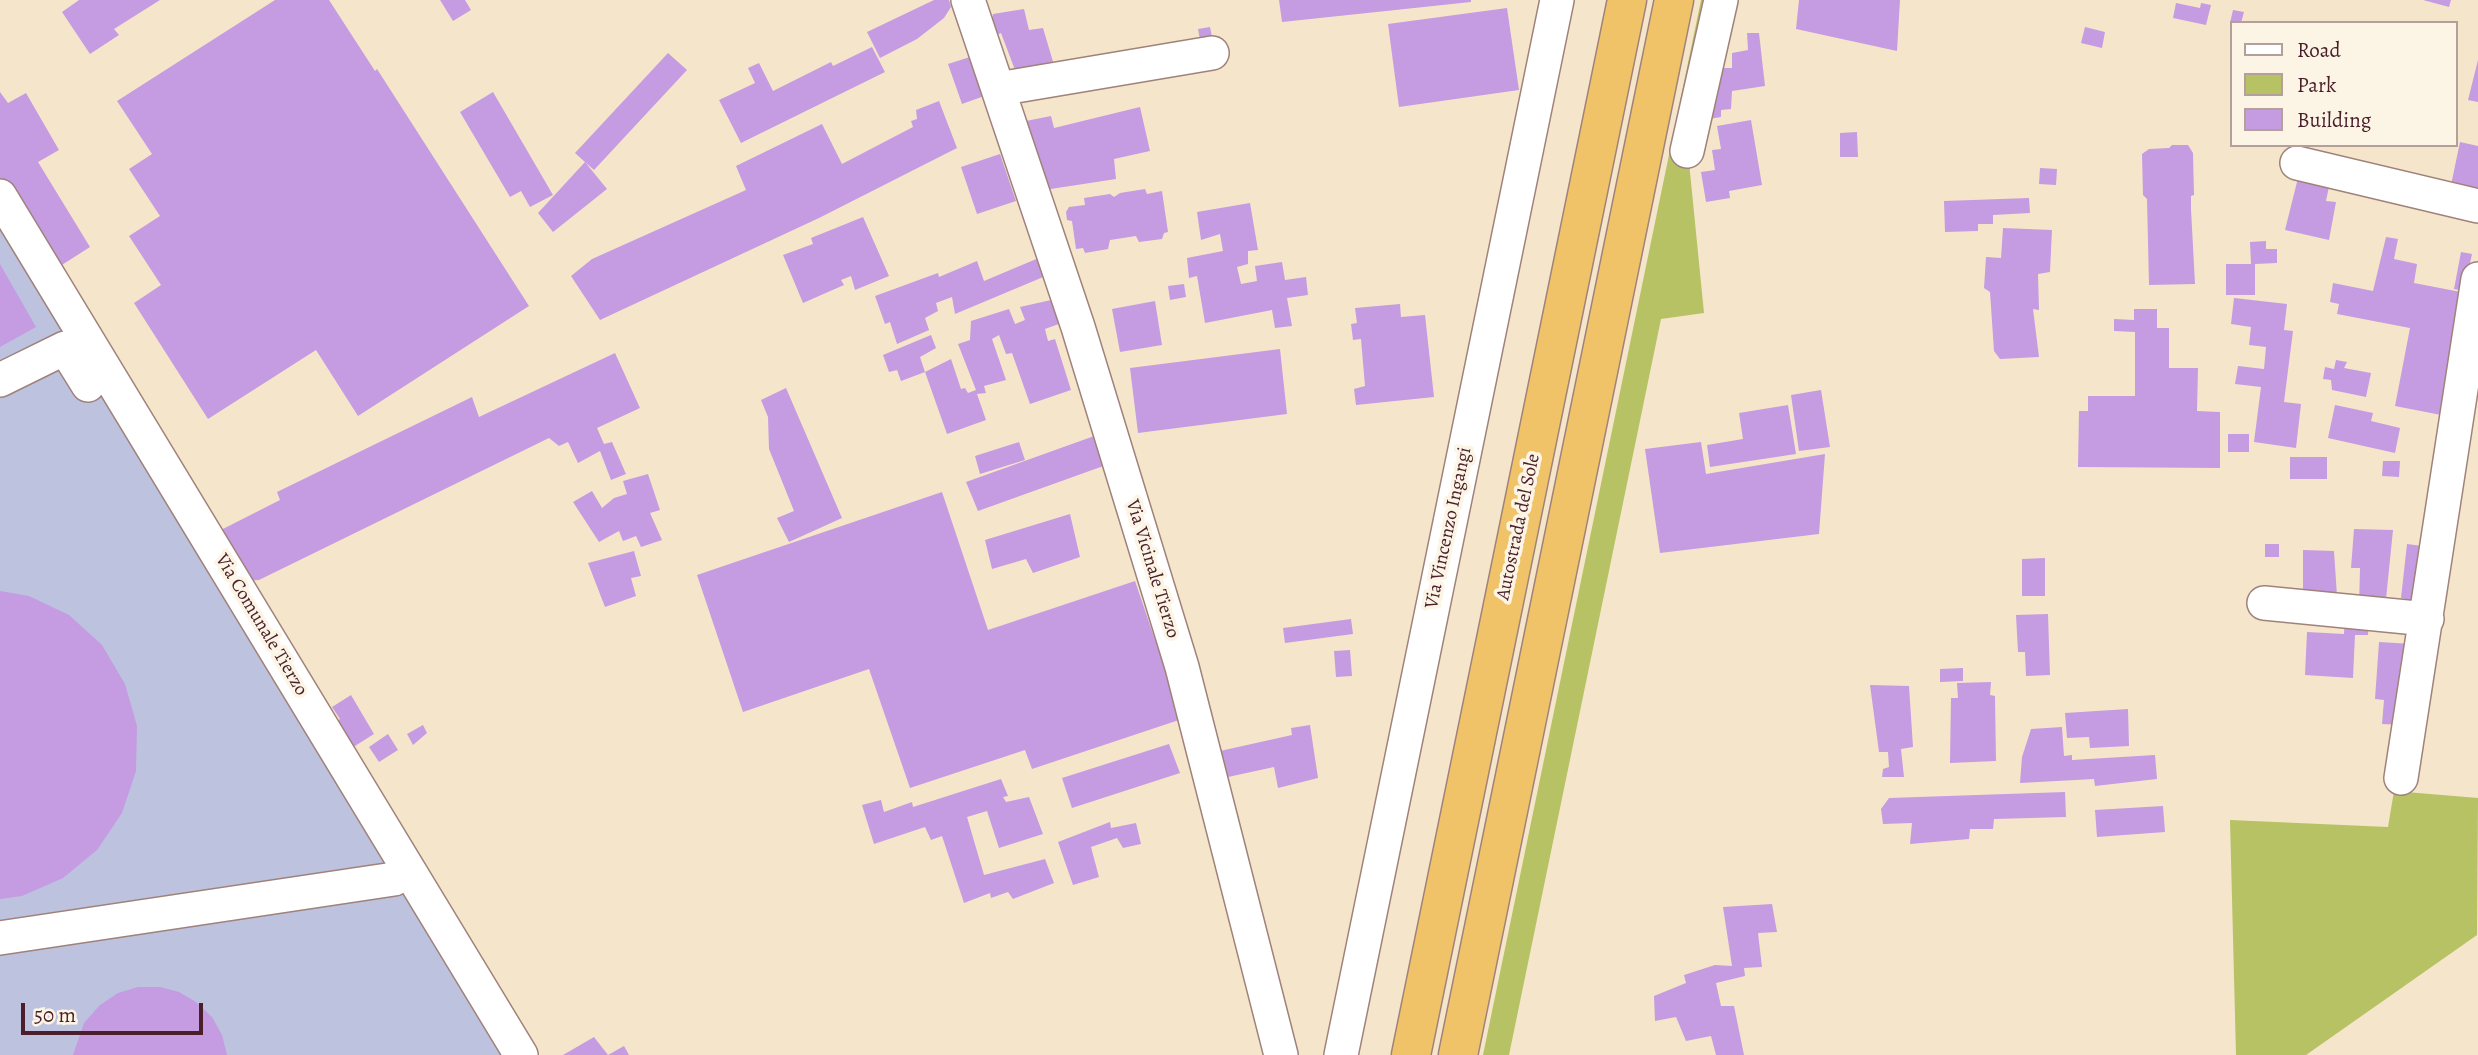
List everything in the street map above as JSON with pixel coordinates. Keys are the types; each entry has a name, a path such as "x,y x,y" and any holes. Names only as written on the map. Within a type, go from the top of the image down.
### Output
{"highway":[{"name":"Autostrada del Sole","path":"1411,1055 1627,0"},
{"path":"1458,1055 1674,0"}],"street":[{"name":"Via Vicinale Tierzo","path":"968,0 1079,327 1182,667 1281,1055"},
{"name":"Via Vincenzo Ingangi","path":"1340,1055 1557,0"},
{"path":"1687,151 1721,0"},
{"path":"998,89 1212,53"},
{"path":"2297,163 2478,206"},
{"name":"Via Comunale Tierzo","path":"0,196 522,1055"},
{"path":"2401,778 2478,279"},
{"path":"0,380 65,348 505,1055"},
{"path":"2264,603 2427,619"},
{"path":"0,937 394,879"}],"shaded area":[{"path":"0,211 501,1055 0,1055"}],"green space":[{"path":"1701,0 1712,0 1689,162 1704,313 1661,319 1509,1055 1483,1055"},
{"path":"2394,791 2478,798 2477,935 2306,1055 2236,1055 2230,820 2388,827"}],"building":[{"path":"79,0 160,0 114,29 119,35 90,54 62,12"},
{"path":"275,0 329,0 375,71 377,69 529,306 358,416 316,350 208,419 134,303 161,285 129,236 160,216 129,169 152,154 117,101"},
{"path":"440,0 465,0 471,10 453,21"},
{"path":"934,0 949,0 951,7 944,18 917,39 880,58 867,32"},
{"path":"1279,0 1471,0 1471,2 1282,22"},
{"path":"1799,0 1900,0 1897,51 1796,29"},
{"path":"2423,0 2451,0 2449,7"},
{"path":"2176,3 2200,8 2201,3 2211,5 2206,25 2173,18"},
{"path":"1507,8 1519,90 1399,107 1388,24"},
{"path":"1024,9 1029,30 1043,28 1054,65 1015,70 1001,33 996,35 993,14"},
{"path":"2233,10 2244,12 2242,21 2230,21"},
{"path":"1210,27 1213,42 1201,45 1198,29"},
{"path":"2085,27 2105,32 2102,48 2081,43"},
{"path":"1747,33 1759,33 1765,86 1732,91 1731,109 1721,110 1721,117 1709,119 1717,68 1732,68 1732,53 1748,50"},
{"path":"872,47 885,72 741,143 719,100 755,83 748,68 759,63 773,91 831,62 833,66"},
{"path":"668,53 687,70 594,170 575,153"},
{"path":"973,56 987,95 962,104 948,64"},
{"path":"2478,60 2478,102 2468,100"},
{"path":"0,92 8,103 26,93 59,150 38,162 90,247 54,270 0,178"},
{"path":"493,92 553,195 530,207 521,191 510,197 460,112"},
{"path":"939,101 957,148 819,218 600,320 571,276 592,259 746,190 736,166 822,124 842,164 913,127 911,121 917,119 916,110"},
{"path":"1140,107 1150,151 1114,159 1116,179 1044,190 1021,122 1051,116 1054,128"},
{"path":"1751,120 1762,185 1729,191 1730,198 1706,202 1701,172 1715,170 1712,150 1721,149 1717,126"},
{"path":"1857,132 1858,157 1840,157 1840,133"},
{"path":"2460,142 2478,146 2478,191 2451,185"},
{"path":"2172,145 2188,145 2193,153 2194,195 2191,196 2191,209 2195,284 2149,285 2147,199 2143,195 2142,154 2149,149 2169,148"},
{"path":"1000,154 1016,201 977,214 961,167"},
{"path":"585,162 607,189 553,232 538,213"},
{"path":"2040,168 2057,169 2056,185 2039,184"},
{"path":"2299,174 2330,182 2326,201 2336,202 2329,240 2285,230"},
{"path":"1145,189 1147,194 1162,191 1168,232 1164,233 1162,239 1139,242 1136,236 1110,240 1108,249 1085,253 1083,248 1076,249 1072,221 1067,220 1066,212 1069,207 1085,205 1084,198 1110,194 1114,197 1120,193"},
{"path":"2029,198 2030,213 1993,215 1993,224 1978,224 1978,231 1945,232 1944,201"},
{"path":"1250,203 1258,250 1248,251 1248,264 1237,267 1241,284 1257,281 1255,266 1282,262 1285,280 1306,277 1308,295 1287,298 1292,326 1275,328 1272,310 1205,323 1197,276 1189,278 1187,258 1223,251 1220,234 1201,240 1197,212"},
{"path":"863,217 889,276 855,290 851,276 841,280 844,285 803,303 783,255 813,244 811,238"},
{"path":"2003,228 2052,230 2050,272 2038,274 2039,310 2033,309 2039,357 2000,359 1994,351 1990,292 1984,288 1986,257 2001,258"},
{"path":"2386,237 2398,239 2394,259 2417,264 2414,283 2471,294 2441,415 2395,406 2410,328 2337,314 2339,304 2330,302 2333,283 2373,291"},
{"path":"2266,241 2266,249 2277,249 2277,263 2255,264 2255,295 2226,295 2226,264 2251,264 2250,242"},
{"path":"2461,252 2472,254 2464,291 2454,289"},
{"path":"1041,257 1048,275 955,314 952,297 936,303 938,311 925,318 929,330 897,344 890,322 885,324 875,296 938,273 939,277 977,261 984,281"},
{"path":"0,264 36,327 0,347"},
{"path":"1184,284 1186,297 1170,300 1168,286"},
{"path":"1060,298 1067,321 1045,329 1048,341 1055,339 1071,390 1030,404 1012,353 1006,354 999,335 992,339 1006,380 984,386 986,393 977,394 986,420 947,434 925,372 951,359 961,389 965,388 968,393 976,390 958,344 970,340 971,321 1009,309 1015,324 1025,320 1020,307"},
{"path":"2234,298 2287,304 2284,330 2293,331 2284,402 2301,404 2296,448 2254,442 2261,387 2235,384 2238,366 2264,369 2266,347 2249,345 2251,327 2231,324"},
{"path":"1155,301 1162,345 1120,352 1112,309"},
{"path":"1400,304 1401,317 1425,315 1434,397 1356,405 1354,389 1365,386 1361,339 1353,340 1351,324 1357,323 1355,308"},
{"path":"2134,309 2157,309 2157,328 2169,328 2169,368 2198,368 2197,411 2220,412 2220,468 2078,467 2079,411 2088,411 2088,396 2135,396 2135,332 2114,331 2114,319 2134,320"},
{"path":"931,335 936,348 920,357 925,372 901,381 897,370 889,372 883,355"},
{"path":"1280,349 1287,414 1138,433 1130,368"},
{"path":"615,353 640,408 597,428 604,444 612,442 626,474 611,480 600,451 578,463 568,442 559,446 549,438 259,580 242,581 215,533 280,500 277,492 472,397 479,417"},
{"path":"2336,360 2347,362 2344,368 2371,373 2366,397 2332,390 2331,380 2323,379 2325,367 2334,369"},
{"path":"786,388 842,518 789,542 777,518 794,511 769,449 768,417 761,400"},
{"path":"1821,390 1830,447 1799,451 1791,395"},
{"path":"1788,405 1796,454 1710,467 1707,445 1743,439 1739,413"},
{"path":"2335,405 2373,413 2371,421 2400,428 2395,453 2328,438"},
{"path":"2228,434 2249,434 2249,452 2228,452"},
{"path":"1097,435 1109,464 978,511 966,482"},
{"path":"1019,442 1025,460 980,474 975,456"},
{"path":"1701,442 1706,474 1825,454 1819,534 1660,553 1645,449"},
{"path":"2290,457 2327,457 2327,479 2290,479"},
{"path":"2383,461 2400,461 2399,477 2382,476"},
{"path":"648,474 660,510 650,513 662,540 641,547 636,536 623,541 619,531 599,542 573,502 592,491 602,508 614,498 627,494 623,481"},
{"path":"942,492 988,630 1135,581 1182,719 1032,769 1025,750 910,788 869,669 743,712 697,575"},
{"path":"1070,514 1080,557 1033,573 1026,559 992,569 985,540"},
{"path":"2354,529 2393,530 2386,599 2359,607 2360,568 2351,568"},
{"path":"2265,544 2279,544 2279,557 2265,557"},
{"path":"2407,544 2430,547 2426,603 2401,598"},
{"path":"2303,550 2334,551 2337,596 2303,598"},
{"path":"634,551 641,576 631,578 636,596 605,607 588,563"},
{"path":"2045,558 2045,596 2022,596 2022,559"},
{"path":"0,591 29,596 69,615 102,645 125,684 137,726 136,771 122,813 97,850 63,878 22,896 0,899"},
{"path":"2369,611 2368,635 2355,635 2353,678 2305,675 2307,632 2344,634 2345,612"},
{"path":"2048,614 2050,675 2026,676 2025,652 2018,652 2016,615"},
{"path":"1351,619 1353,634 1285,643 1283,628"},
{"path":"2379,642 2412,644 2406,725 2382,724 2384,700 2375,699"},
{"path":"1350,650 1352,676 1336,677 1334,651"},
{"path":"1963,668 1963,681 1940,682 1940,669"},
{"path":"1991,682 1990,695 1995,696 1996,761 1950,763 1951,698 1958,698 1957,683"},
{"path":"1870,685 1909,686 1913,747 1901,749 1904,777 1882,777 1883,769 1889,767 1888,752 1879,752"},
{"path":"351,695 374,734 347,751 332,725 340,719 332,707"},
{"path":"2128,709 2129,746 2090,748 2089,737 2067,738 2065,713"},
{"path":"423,725 427,733 413,745 407,734"},
{"path":"1310,725 1318,778 1278,788 1274,767 1228,777 1220,751 1292,735 1291,728"},
{"path":"2062,727 2064,756 2072,755 2072,760 2155,755 2157,779 2095,786 2094,779 2020,783 2022,757 2031,729"},
{"path":"388,734 398,750 379,762 369,747"},
{"path":"1169,744 1180,773 1072,808 1062,778"},
{"path":"1001,779 1008,796 1003,797 1006,802 1029,797 1043,834 999,848 987,811 967,817 984,875 1045,859 1054,883 1013,899 1008,892 991,898 990,893 964,903 942,836 931,840 925,827 874,844 862,805 881,800 884,812 912,802 913,807"},
{"path":"2065,792 2066,817 1994,819 1993,829 1970,829 1969,839 1910,844 1912,823 1883,824 1881,809 1889,798"},
{"path":"2163,806 2165,832 2097,837 2095,810"},
{"path":"1110,822 1111,828 1136,823 1141,844 1123,848 1117,838 1091,847 1099,877 1073,885 1058,842"},
{"path":"1772,904 1777,932 1758,933 1762,967 1744,968 1745,976 1716,983 1721,1006 1734,1006 1744,1055 1716,1055 1711,1036 1686,1041 1676,1017 1655,1021 1654,996 1686,983 1684,975 1715,965 1732,966 1723,907"},
{"path":"138,987 160,987 179,992 196,1002 212,1017 222,1035 227,1055 73,1055 84,1023 100,1005 118,993"},
{"path":"594,1037 608,1055 563,1055"},
{"path":"624,1046 629,1055 608,1055"}]}
